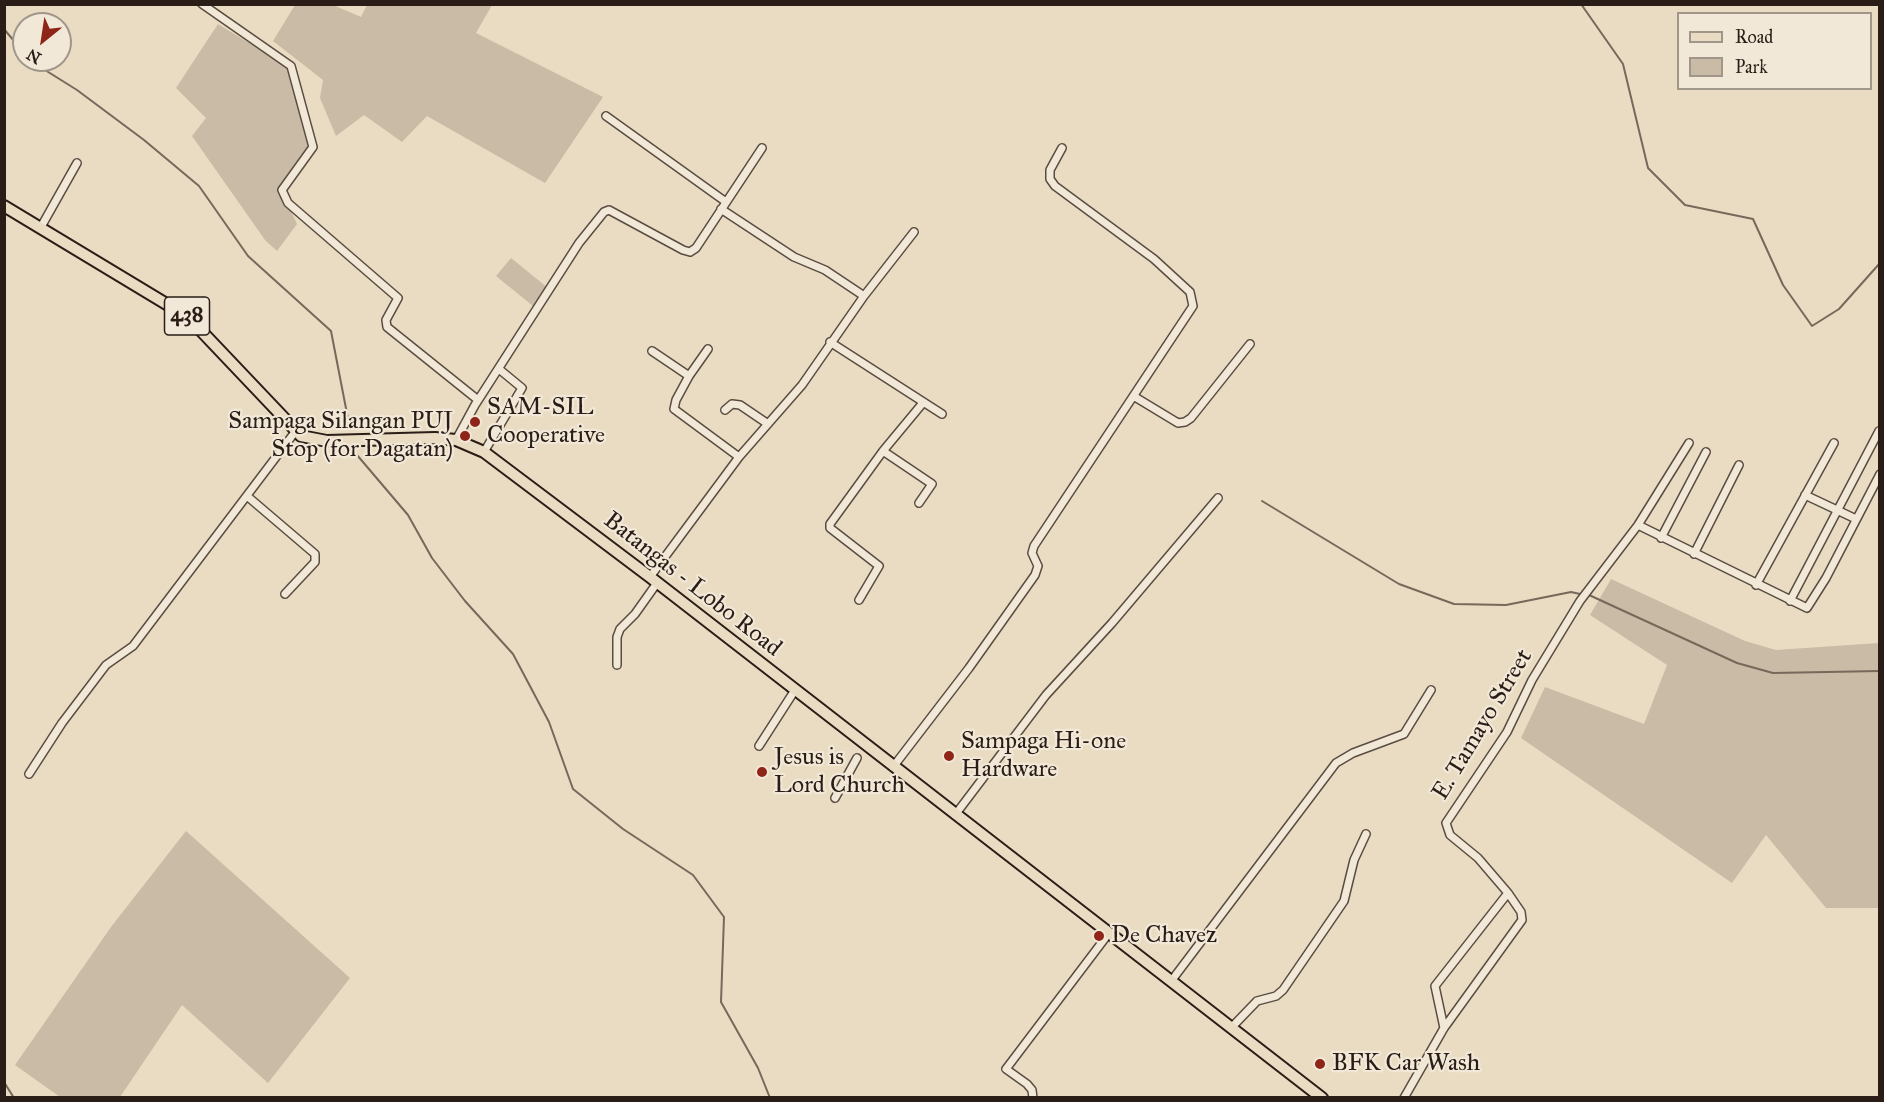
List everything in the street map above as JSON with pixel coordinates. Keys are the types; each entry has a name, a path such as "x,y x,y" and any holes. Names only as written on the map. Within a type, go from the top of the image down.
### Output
{"main road":[{"name":"438","path":"4,206 188,317 238,368 295,432"},
{"name":"Batangas - Lobo Road","path":"295,432 320,441 435,438 456,440 484,452 795,690 861,752 893,767 1322,1098"}],"street":[{"path":"202,4 291,66 313,147 282,190 288,203 398,299 386,321 387,327 443,375 478,400"},
{"path":"606,116 726,202"},
{"path":"456,440 478,400 579,243 604,212 609,210 690,252 696,248 762,148"},
{"path":"893,767 976,659 1035,574 1038,566 1032,553 1034,546 1189,313 1193,298 1154,259 1055,186 1050,179 1050,170 1062,148"},
{"path":"41,227 77,163"},
{"path":"721,209 794,257 825,270 864,296"},
{"path":"617,665 617,637 620,629 635,614 653,580 739,457 802,385 830,342 914,232"},
{"path":"830,342 922,404 942,414"},
{"path":"1135,397 1178,423 1185,422 1191,418 1250,344"},
{"path":"708,349 688,376 674,409 739,457"},
{"path":"652,351 688,376"},
{"path":"484,452 522,387 500,369"},
{"path":"725,410 735,404 768,424"},
{"path":"860,600 879,566 831,528 830,524 883,451 922,404"},
{"path":"1790,601 1879,431"},
{"path":"29,774 62,723 106,665 133,646 295,432"},
{"name":"E. Tamayo Street","path":"1404,1098 1444,1028 1522,920 1521,912 1508,893 1478,858 1450,835 1446,823 1507,732 1532,680 1600,572 1638,525 1689,443"},
{"path":"1756,585 1834,443"},
{"path":"883,451 932,484 919,502"},
{"path":"1660,538 1707,452"},
{"path":"1694,554 1739,465"},
{"path":"1638,525 1804,608 1810,607 1880,474"},
{"path":"1805,495 1856,519"},
{"path":"247,496 315,554 315,562 285,594"},
{"path":"956,815 1046,695 1112,623 1218,498"},
{"path":"759,746 795,690"},
{"path":"1172,980 1336,763 1353,753 1404,734 1431,690"},
{"path":"835,798 861,752"},
{"path":"1232,1027 1257,1001 1276,996 1283,990 1344,901 1354,860 1366,834"},
{"path":"1444,1028 1435,986 1508,893"},
{"path":"1033,1098 1032,1089 1006,1069 1109,933"}],"green space":[{"path":"295,5 333,5 361,17 367,5 492,5 476,33 603,97 545,183 427,116 402,142 364,115 336,136 320,98 323,80 273,41"},
{"path":"218,24 290,68 312,146 281,191 297,224 277,251 265,240 192,136 206,118 176,88"},
{"path":"511,258 548,288 533,306 496,276"},
{"path":"1611,579 1745,641 1776,650 1879,643 1879,908 1826,908 1766,835 1732,883 1521,738 1545,687 1644,724 1667,665 1590,615"},
{"path":"186,831 350,978 268,1083 182,1005 120,1097 60,1097 15,1065 111,927"}],"waterway":[{"path":"1581,4 1623,64 1648,168 1685,205 1753,219 1783,285 1812,326 1839,309 1880,263"},
{"path":"4,29 12,39"},
{"path":"48,72 77,90 144,140 199,186 248,256 331,331 349,424"},
{"path":"357,455 408,515 432,558 465,601 513,654 549,722 573,789 623,829 693,875 724,917 721,1002 758,1068 770,1098"},
{"path":"1262,501 1399,584 1454,604 1506,605 1571,592 1580,594"},
{"path":"1589,595 1737,663 1773,673 1880,671"},
{"path":"4,1082 14,1098"}],"place":[{"name":"SAM-SIL Cooperative","path":"475,422"},
{"name":"Sampaga Silangan PUJ Stop (for Dagatan)","path":"465,436"},
{"name":"Sampaga Hi-one Hardware","path":"949,756"},
{"name":"Jesus is Lord Church","path":"762,772"},
{"name":"De Chavez","path":"1099,936"},
{"name":"BFK Car Wash","path":"1320,1064"}]}
